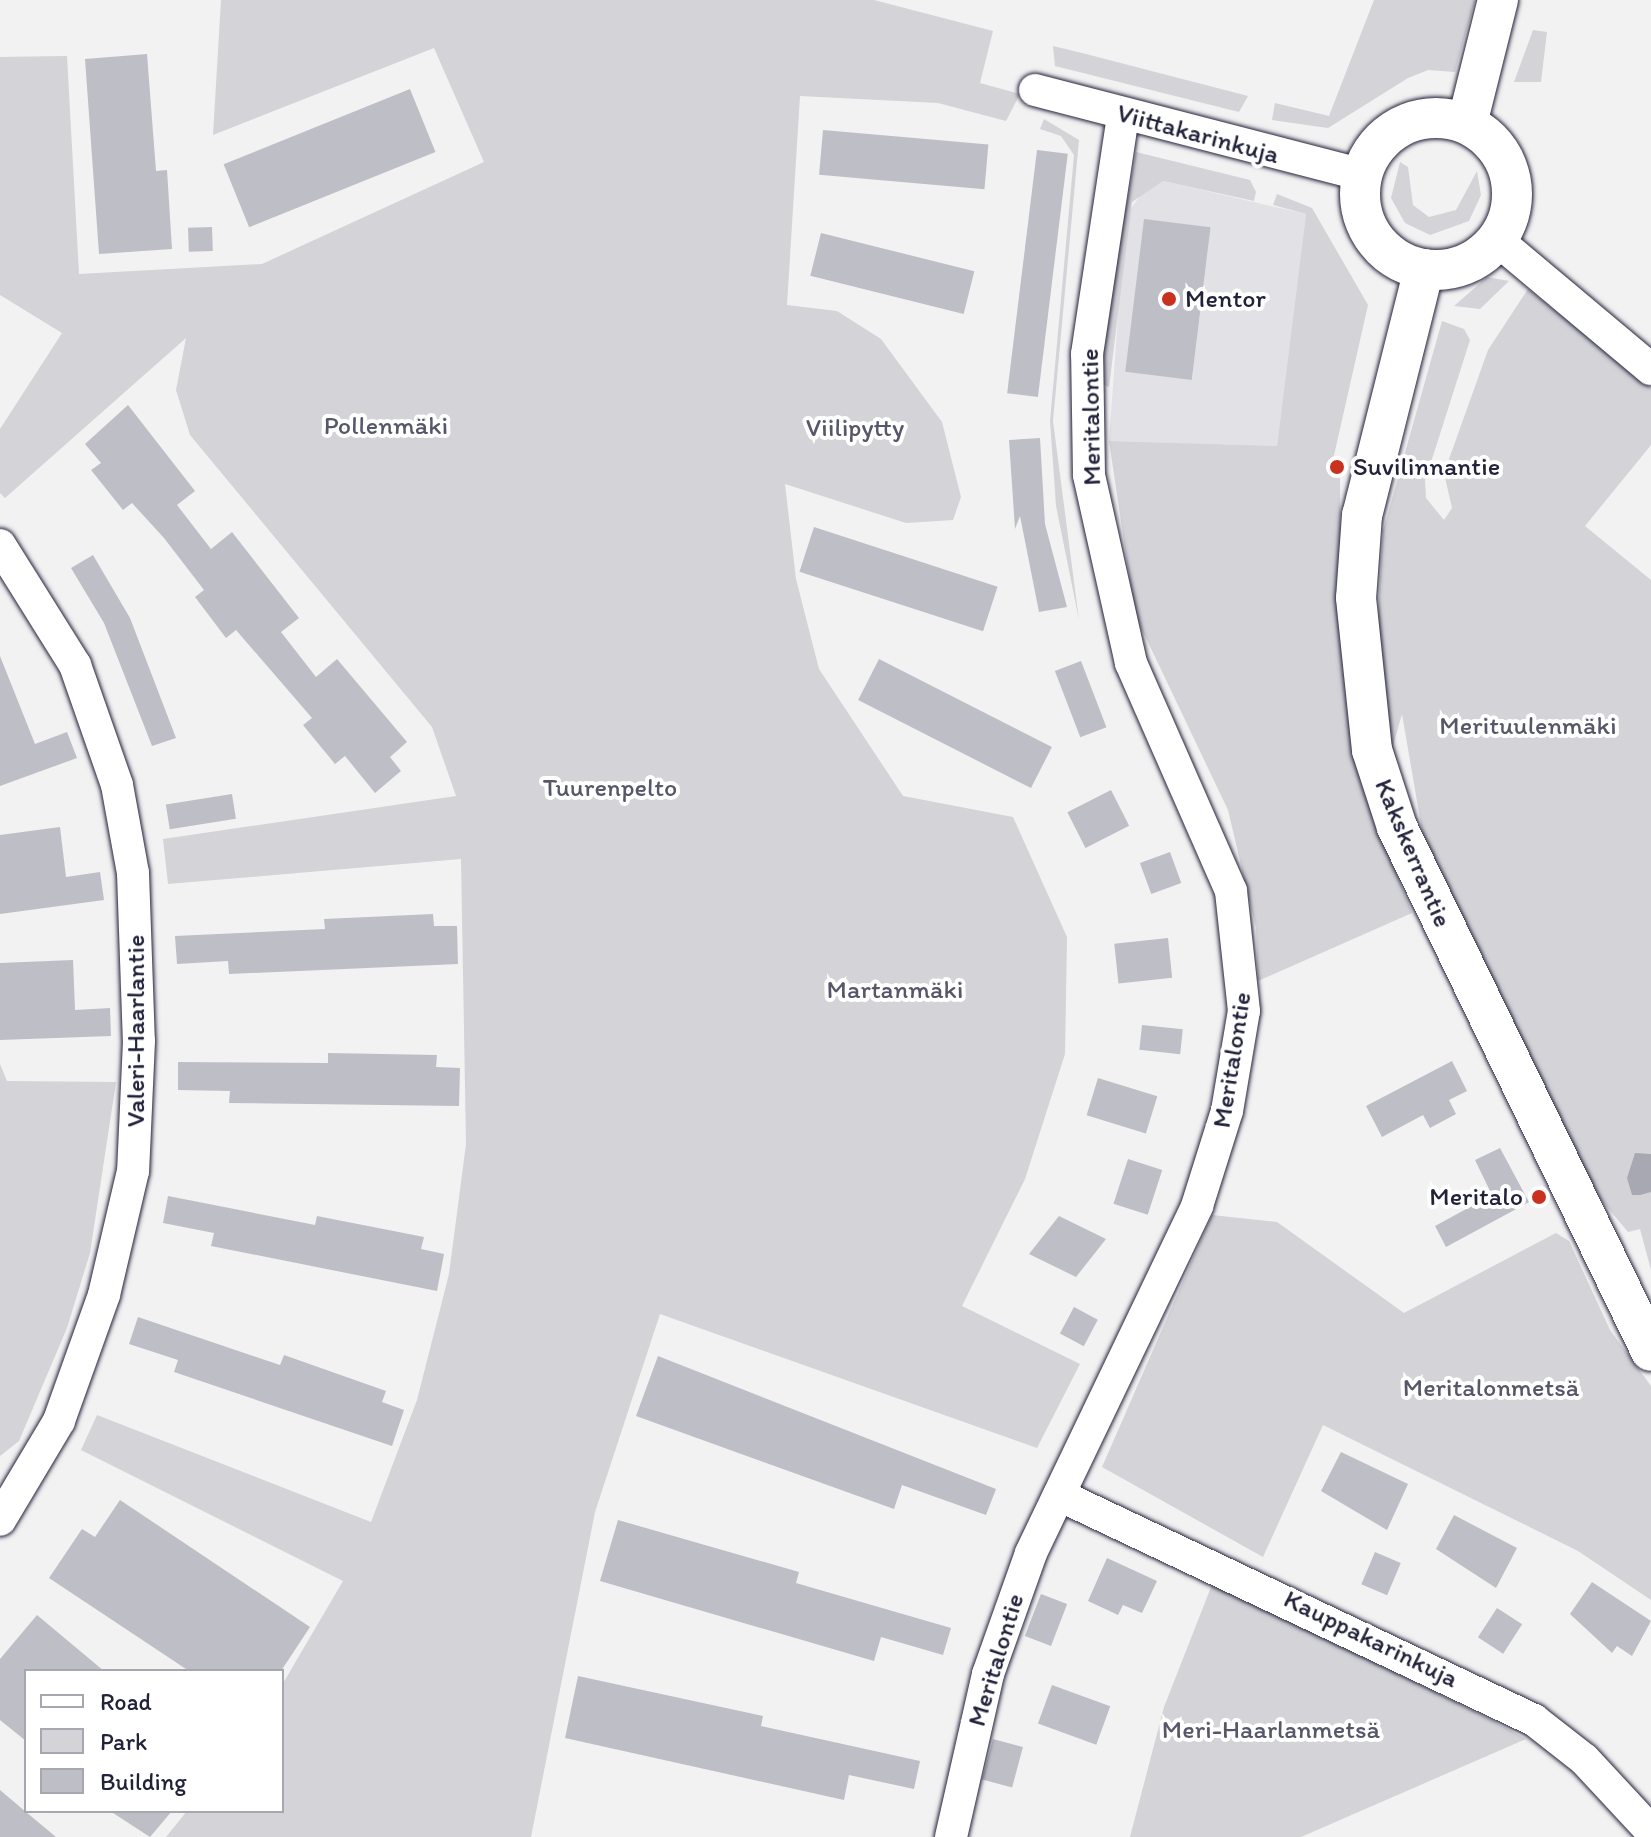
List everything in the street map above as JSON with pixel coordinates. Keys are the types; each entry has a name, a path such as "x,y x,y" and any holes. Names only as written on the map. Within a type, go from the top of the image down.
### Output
{"street":[{"path":"1467,124 1498,0"},
{"name":"Viittakarinkuja","path":"1035,90 1123,116 1363,175"},
{"name":"Meritalontie","path":"951,1837 988,1674 1059,1495 1187,1233 1227,1111 1244,1011 1231,891 1131,663 1089,475 1087,354 1123,116"},
{"path":"1431,118 1467,124 1495,145 1511,179 1510,215 1497,240 1460,267 1424,269 1376,242 1361,208 1363,175 1396,129 1431,118"},
{"path":"1497,240 1651,369"},
{"name":"Kakskerrantie","path":"1424,269 1362,515 1356,598 1372,750 1397,827 1651,1351"},
{"name":"Valeri-Haarlantie","path":"0,545 75,665 117,785 133,873 139,1041 133,1171 108,1282 59,1421 0,1520"},
{"name":"Kauppakarinkuja","path":"1059,1495 1534,1720 1584,1759 1651,1831"}],"shaded area":[{"path":"1163,181 1306,214 1277,446 1109,441 1125,218 1145,188"},
{"path":"1635,1153 1651,1154 1651,1192 1640,1195 1632,1195 1627,1178"}],"green space":[{"name":"Tuurenpelto","path":"221,0 874,0 993,31 980,83 1020,94 1006,121 938,103 800,96 787,305 837,311 881,339 942,422 961,497 953,520 906,523 785,484 796,579 819,669 903,796 1013,817 1067,937 1065,1054 1025,1179 962,1306 1080,1364 1037,1448 660,1314 595,1512 531,1837 166,1837 185,1813 284,1813 284,1682 343,1581 81,1450 97,1415 371,1522 417,1400 449,1274 466,1144 461,859 168,884 163,839 456,796 432,727 190,435 176,390 186,338 5,498 0,493 0,429 62,333 0,295 0,57 67,56 79,274 262,264 484,162 434,48 213,135"},
{"path":"1374,0 1475,0 1455,72 1428,70 1408,78 1328,128 1272,120 1275,103 1329,116"},
{"path":"1533,30 1547,32 1541,82 1514,82"},
{"path":"1053,46 1248,96 1239,112 1055,66"},
{"path":"1044,119 1079,140 1053,421 1079,620 1056,506 1050,421 1074,155 1061,136 1040,129"},
{"path":"1136,152 1250,180 1256,192 1254,201 1163,181 1132,202 1109,387 1099,383 1100,355"},
{"path":"1400,162 1408,167 1413,205 1429,217 1456,210 1477,171 1481,195 1469,221 1430,235 1405,223 1391,198"},
{"path":"1277,194 1312,208 1368,305 1330,473 1340,477 1341,596 1372,812 1412,913 1258,981 1256,928 1228,810 1135,615 1109,441 1277,446 1306,214 1273,205"},
{"path":"1487,277 1509,281 1480,309 1454,306"},
{"name":"Merituulenmäki","path":"1528,289 1651,388 1651,445 1585,526 1651,580 1651,1270 1640,1229 1628,1232 1597,1195 1425,848 1402,714 1393,746 1404,790 1383,731 1376,652 1383,531 1442,321 1464,329 1470,340 1425,481 1426,498 1444,520 1452,508 1444,473 1488,350"},
{"path":"0,1064 7,1081 116,1082 90,1253 67,1328 19,1441 0,1456"},
{"name":"Meritalonmetsä","path":"1212,1215 1277,1222 1404,1313 1556,1233 1569,1241 1610,1330 1651,1386 1651,1600 1578,1551 1323,1425 1263,1557 1102,1467"},
{"name":"Meri-Haarlanmetsä","path":"1213,1582 1526,1739 1301,1837 1130,1837 1164,1707"}],"building":[{"path":"147,54 156,171 167,170 172,249 99,254 85,59"},
{"path":"410,89 435,152 249,227 224,164"},
{"path":"823,130 988,144 984,189 819,175"},
{"path":"1037,150 1068,154 1038,397 1007,393"},
{"name":"Mentor","path":"1144,219 1211,227 1192,380 1125,372"},
{"path":"212,227 213,251 189,252 188,228"},
{"path":"821,233 974,271 964,314 810,276"},
{"path":"128,405 195,491 177,505 211,549 232,532 299,618 281,632 316,677 337,659 407,742 390,757 401,771 375,793 345,756 335,764 303,725 312,718 236,630 226,638 195,597 204,590 164,538 132,503 123,510 91,470 101,463 85,444"},
{"path":"1040,438 1045,524 1067,607 1039,612 1020,516 1015,529 1009,440"},
{"path":"814,527 998,587 983,631 799,572"},
{"path":"93,555 130,618 176,738 152,746 104,623 71,568"},
{"path":"0,656 35,744 67,732 77,758 0,786"},
{"path":"879,659 1052,747 1031,788 858,700"},
{"path":"1081,661 1106,727 1080,737 1055,671"},
{"path":"1111,790 1129,826 1086,848 1067,812"},
{"path":"232,794 236,819 170,829 166,804"},
{"path":"60,827 66,877 100,872 104,900 0,914 0,835"},
{"path":"1170,852 1181,883 1151,894 1140,863"},
{"path":"433,914 434,926 457,926 458,964 229,974 228,961 177,964 175,936 325,929 324,919"},
{"path":"1168,938 1172,978 1118,983 1114,944"},
{"path":"73,960 75,1010 110,1008 111,1036 0,1040 0,963"},
{"path":"1142,1025 1183,1029 1180,1054 1139,1050"},
{"path":"328,1053 437,1055 436,1067 460,1068 459,1106 229,1103 230,1091 178,1090 178,1062 328,1063"},
{"path":"1452,1061 1467,1091 1449,1100 1456,1114 1430,1128 1423,1115 1382,1137 1366,1106"},
{"path":"1098,1078 1157,1096 1146,1133 1087,1115"},
{"path":"1500,1148 1529,1202 1446,1247 1435,1226 1492,1195 1475,1160"},
{"path":"1128,1159 1162,1170 1148,1215 1113,1204"},
{"path":"168,1196 315,1225 317,1216 424,1237 421,1249 444,1254 437,1291 211,1246 214,1233 163,1223"},
{"path":"1059,1216 1106,1239 1076,1277 1029,1254"},
{"path":"1074,1307 1098,1320 1084,1346 1060,1333"},
{"path":"138,1317 280,1365 284,1355 386,1391 382,1402 404,1410 392,1446 174,1372 178,1360 129,1344"},
{"path":"658,1356 996,1489 986,1515 902,1485 894,1509 636,1416"},
{"path":"1341,1452 1408,1484 1387,1530 1321,1491"},
{"path":"120,1500 310,1627 282,1669 186,1669 49,1578 82,1529 95,1537"},
{"path":"1454,1515 1517,1548 1496,1588 1436,1549"},
{"path":"618,1520 799,1572 796,1583 951,1628 943,1655 881,1637 874,1661 600,1581"},
{"path":"1375,1552 1401,1563 1387,1595 1361,1584"},
{"path":"1107,1558 1157,1581 1142,1613 1123,1605 1118,1615 1088,1601"},
{"path":"1592,1582 1651,1621 1632,1656 1617,1646 1612,1653 1570,1614"},
{"path":"1041,1594 1067,1604 1051,1646 1025,1636"},
{"path":"1497,1608 1522,1624 1503,1654 1478,1637"},
{"path":"37,1615 102,1669 24,1669 24,1739 0,1720 0,1659"},
{"path":"578,1676 763,1716 761,1726 920,1761 914,1789 849,1775 844,1800 565,1738"},
{"path":"1052,1685 1110,1706 1096,1745 1038,1724"},
{"path":"993,1739 1023,1747 1012,1788 982,1780"},
{"path":"0,1790 56,1837 0,1837"},
{"path":"113,1813 170,1813 150,1837"}],"place":[{"name":"Mentor","path":"1169,299"},
{"name":"Suvilinnantie","path":"1337,467"},
{"name":"Meritalo","path":"1539,1197"}],"park label":[{"name":"Pollenmäki","path":"386,426"},
{"name":"Viilipytty","path":"855,428"},
{"name":"Martanmäki","path":"895,990"}]}
